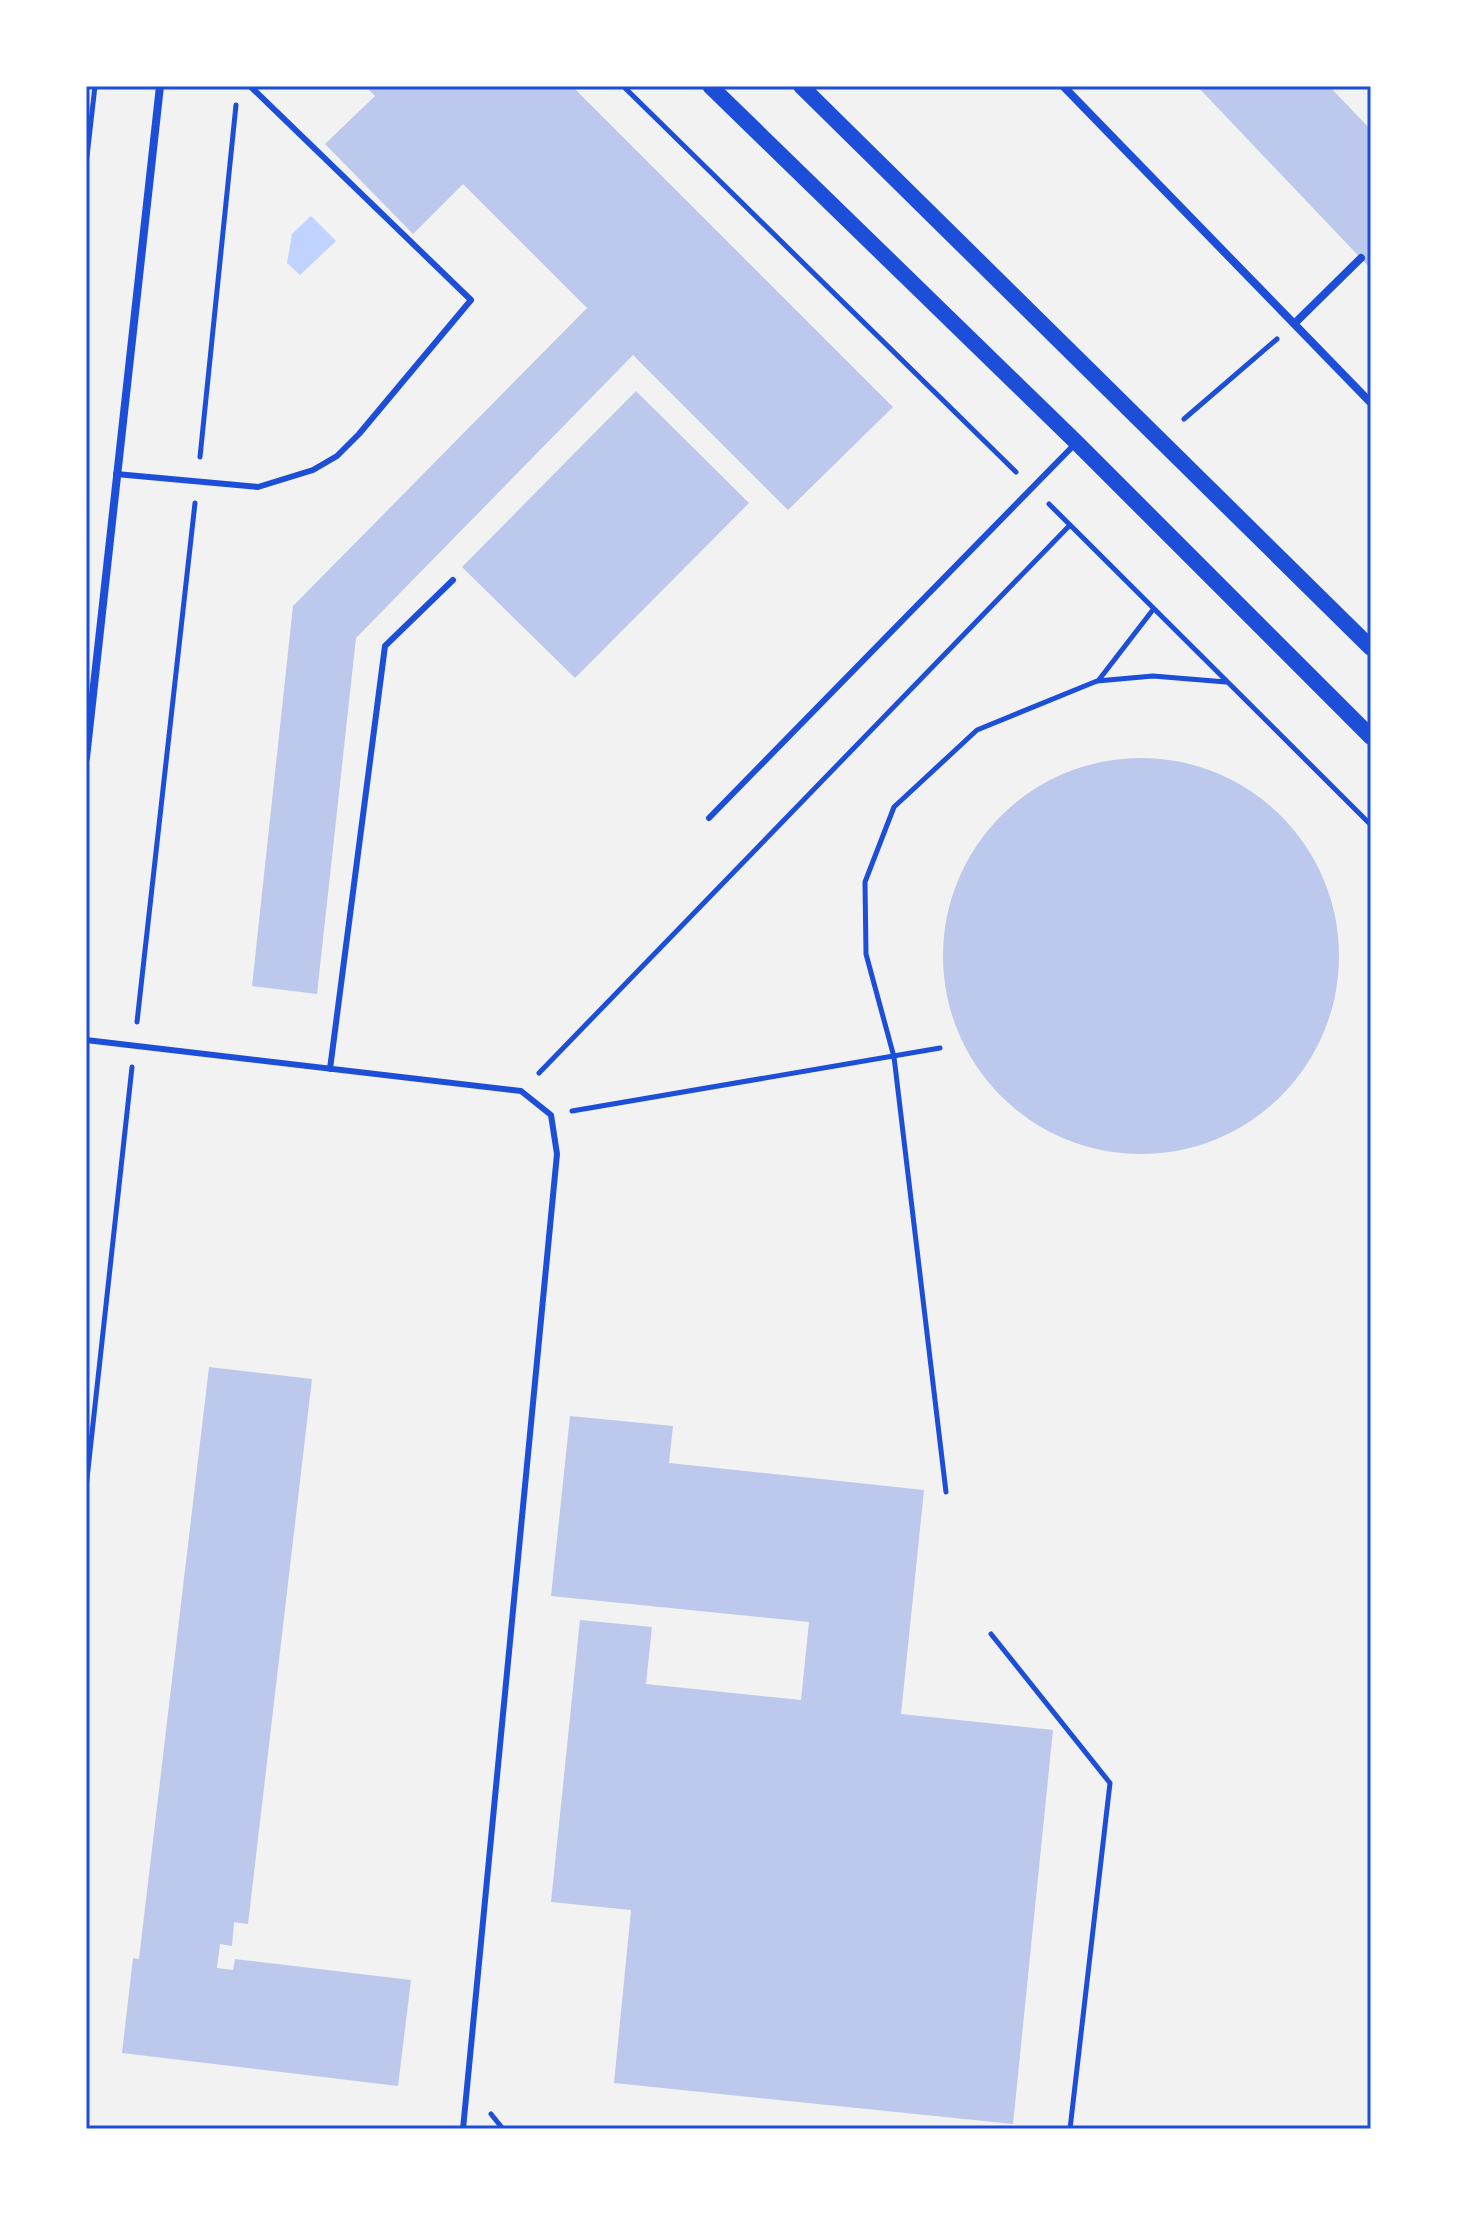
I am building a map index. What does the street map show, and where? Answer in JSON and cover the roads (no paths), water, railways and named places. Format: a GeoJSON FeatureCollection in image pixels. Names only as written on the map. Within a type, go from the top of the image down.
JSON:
{"type":"FeatureCollection","features":[{"type":"Feature","properties":{"kind":"main road"},"geometry":{"type":"LineString","coordinates":[[710,86],[1077,443],[1371,737]]}},
{"type":"Feature","properties":{"kind":"main road"},"geometry":{"type":"LineString","coordinates":[[801,86],[1371,648]]}},
{"type":"Feature","properties":{"kind":"street"},"geometry":{"type":"LineString","coordinates":[[86,758],[160,86]]}},
{"type":"Feature","properties":{"kind":"street"},"geometry":{"type":"LineString","coordinates":[[1063,86],[1371,403]]}},
{"type":"Feature","properties":{"kind":"street"},"geometry":{"type":"LineString","coordinates":[[1295,323],[1361,258]]}},
{"type":"Feature","properties":{"kind":"lane"},"geometry":{"type":"LineString","coordinates":[[116,474],[197,484],[258,487],[282,483],[337,456],[471,300],[250,86]]}},
{"type":"Feature","properties":{"kind":"lane"},"geometry":{"type":"LineString","coordinates":[[709,818],[1077,443]]}},
{"type":"Feature","properties":{"kind":"lane"},"geometry":{"type":"LineString","coordinates":[[330,1069],[385,646],[453,580]]}},
{"type":"Feature","properties":{"kind":"lane"},"geometry":{"type":"LineString","coordinates":[[86,1040],[521,1091],[551,1115],[557,1154],[463,2129]]}},
{"type":"Feature","properties":{"kind":"water"},"geometry":{"type":"Polygon","coordinates":[[[311,216],[336,241],[300,275],[287,263],[292,234],[311,216]]]}}]}
